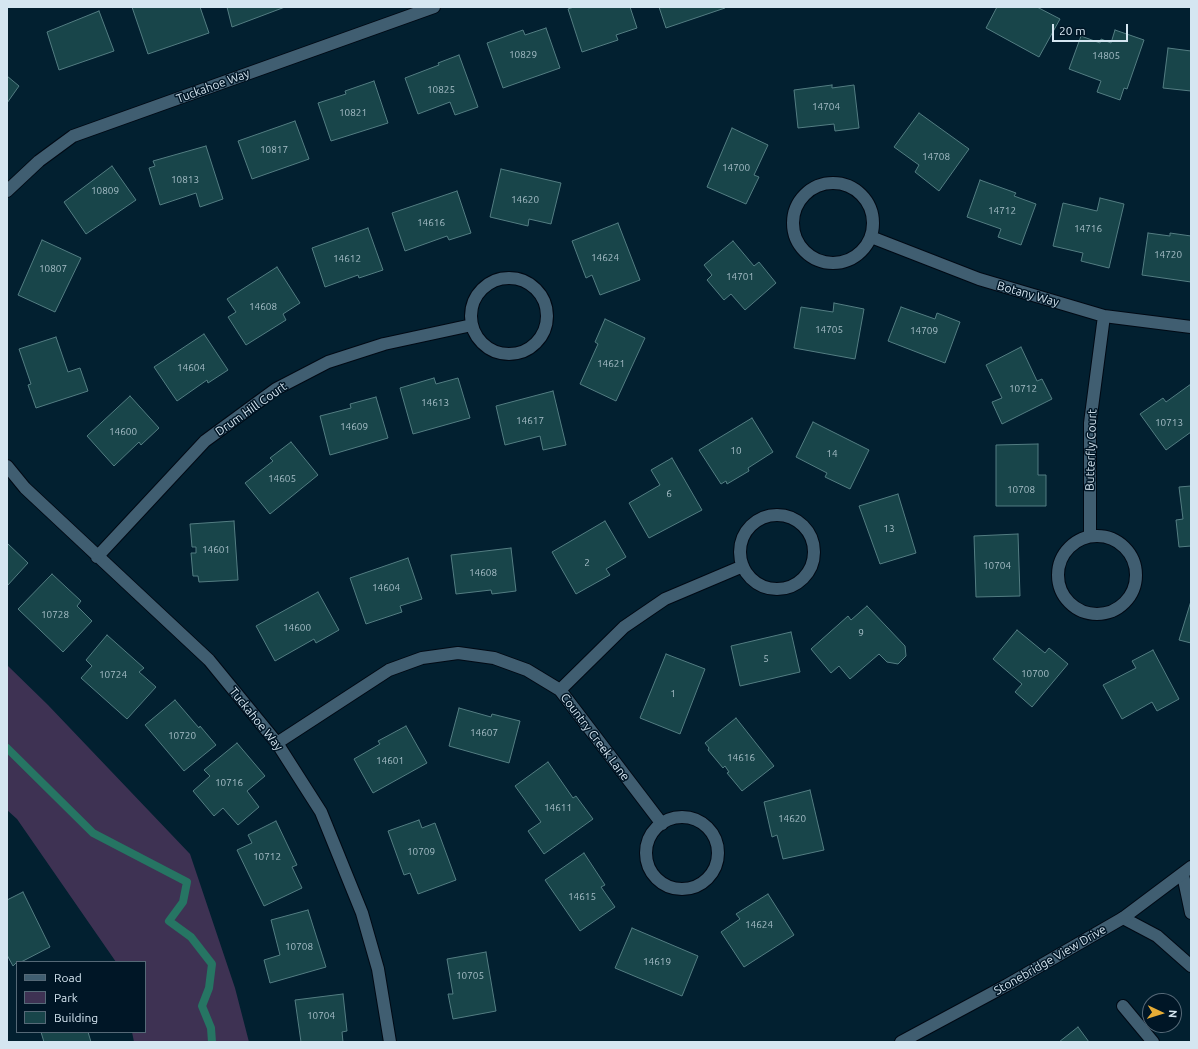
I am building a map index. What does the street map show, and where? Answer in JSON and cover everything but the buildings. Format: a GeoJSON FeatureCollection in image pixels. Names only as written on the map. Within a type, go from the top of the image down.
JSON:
{"type":"FeatureCollection","features":[{"type":"Feature","properties":{"kind":"street","name":"Tuckahoe Way"},"geometry":{"type":"LineString","coordinates":[[7,191],[39,161],[73,136],[434,7]]}},
{"type":"Feature","properties":{"kind":"street"},"geometry":{"type":"LineString","coordinates":[[830,183],[844,184],[855,190],[865,199],[871,210],[873,224],[871,236],[864,248],[854,257],[842,262],[829,264],[811,256],[805,253],[797,242],[793,229],[794,216],[798,203],[806,193],[818,186],[830,183]]}},
{"type":"Feature","properties":{"kind":"street","name":"Botany Way"},"geometry":{"type":"LineString","coordinates":[[871,236],[979,279],[1104,316],[1191,327]]}},
{"type":"Feature","properties":{"kind":"street"},"geometry":{"type":"LineString","coordinates":[[510,278],[522,280],[533,286],[541,295],[546,307],[547,321],[544,334],[536,344],[525,352],[513,355],[499,354],[487,349],[478,340],[472,325],[470,316],[472,304],[478,293],[487,284],[498,279],[510,278]]}},
{"type":"Feature","properties":{"kind":"street","name":"Butterfly Court"},"geometry":{"type":"LineString","coordinates":[[1090,536],[1090,423],[1104,316]]}},
{"type":"Feature","properties":{"kind":"street","name":"Drum Hill Court"},"geometry":{"type":"LineString","coordinates":[[97,557],[205,441],[276,389],[328,362],[384,344],[472,325]]}},
{"type":"Feature","properties":{"kind":"street","name":"Tuckahoe Way"},"geometry":{"type":"LineString","coordinates":[[7,466],[25,488],[97,557],[209,660],[277,743],[321,812],[362,913],[378,969],[390,1042]]}},
{"type":"Feature","properties":{"kind":"street"},"geometry":{"type":"LineString","coordinates":[[779,514],[791,517],[802,523],[810,533],[814,545],[814,557],[811,568],[803,578],[794,585],[782,588],[770,588],[759,584],[750,576],[743,566],[740,554],[742,542],[747,530],[756,521],[767,516],[779,514]]}},
{"type":"Feature","properties":{"kind":"street"},"geometry":{"type":"LineString","coordinates":[[1090,536],[1102,536],[1114,540],[1124,547],[1131,557],[1135,568],[1136,581],[1132,592],[1125,602],[1115,610],[1102,614],[1088,613],[1076,608],[1066,599],[1060,587],[1058,574],[1061,560],[1068,549],[1078,540],[1090,536]]}},
{"type":"Feature","properties":{"kind":"street"},"geometry":{"type":"LineString","coordinates":[[560,690],[624,627],[665,599],[743,566]]}},
{"type":"Feature","properties":{"kind":"street","name":"Country Creek Lane"},"geometry":{"type":"LineString","coordinates":[[277,743],[389,670],[422,658],[458,653],[494,658],[527,670],[560,690],[662,824]]}},
{"type":"Feature","properties":{"kind":"street"},"geometry":{"type":"LineString","coordinates":[[676,818],[688,818],[699,821],[709,828],[719,850],[713,873],[705,882],[694,888],[683,890],[671,888],[652,874],[646,851],[649,839],[655,829],[662,824],[676,818]]}},
{"type":"Feature","properties":{"kind":"street"},"geometry":{"type":"LineString","coordinates":[[1187,871],[1191,913]]}},
{"type":"Feature","properties":{"kind":"street","name":"Stonebridge View Drive"},"geometry":{"type":"LineString","coordinates":[[901,1042],[1007,985],[1123,918],[1187,871]]}},
{"type":"Feature","properties":{"kind":"street"},"geometry":{"type":"LineString","coordinates":[[1123,918],[1157,936],[1191,966]]}},
{"type":"Feature","properties":{"kind":"street"},"geometry":{"type":"LineString","coordinates":[[1123,1006],[1153,1042]]}},
{"type":"Feature","properties":{"kind":"green space"},"geometry":{"type":"Polygon","coordinates":[[[7,665],[48,705],[190,854],[235,988],[249,1042],[134,1042],[132,1033],[146,1033],[146,961],[115,961],[17,819],[7,810],[7,665]]]}},
{"type":"Feature","properties":{"kind":"waterway"},"geometry":{"type":"LineString","coordinates":[[7,748],[93,833],[187,882],[183,902],[169,921],[191,937],[212,964],[209,988],[202,1006],[211,1028],[212,1042]]}}]}
